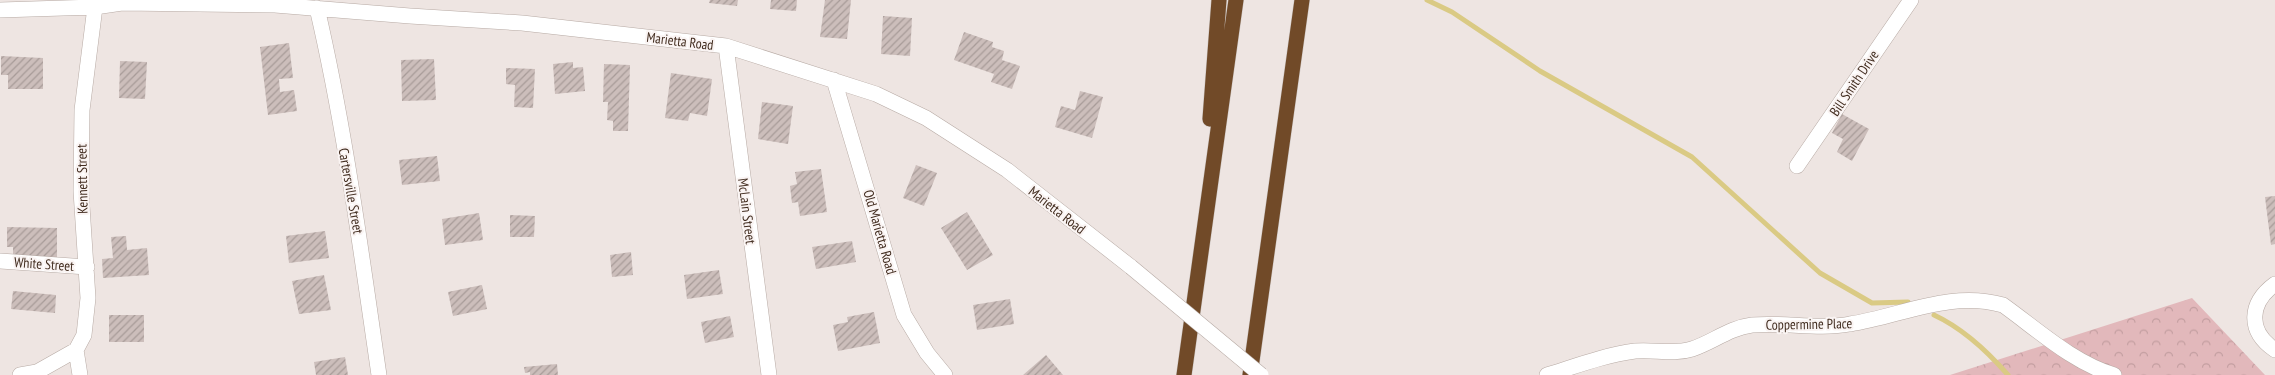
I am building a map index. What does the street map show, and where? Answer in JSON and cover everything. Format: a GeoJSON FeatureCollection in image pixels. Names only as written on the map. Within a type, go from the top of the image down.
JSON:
{"type":"FeatureCollection","features":[{"type":"Feature","properties":{"kind":"highway"},"geometry":{"type":"LineString","coordinates":[[1200,256],[1219,0]]}},
{"type":"Feature","properties":{"kind":"highway"},"geometry":{"type":"LineString","coordinates":[[1184,375],[1236,0]]}},
{"type":"Feature","properties":{"kind":"highway"},"geometry":{"type":"LineString","coordinates":[[1250,375],[1302,0]]}},
{"type":"Feature","properties":{"kind":"street","name":"Bill Smith Drive"},"geometry":{"type":"LineString","coordinates":[[1797,166],[1911,0]]}},
{"type":"Feature","properties":{"kind":"street","name":"Marietta Road"},"geometry":{"type":"LineString","coordinates":[[0,10],[95,7],[122,3],[221,1],[410,16],[522,22],[726,46],[876,94],[926,118],[957,136],[1007,170],[1131,267],[1261,375]]}},
{"type":"Feature","properties":{"kind":"street","name":"Kennett Street"},"geometry":{"type":"LineString","coordinates":[[76,350],[84,335],[88,298],[81,191],[82,110],[95,7]]}},
{"type":"Feature","properties":{"kind":"street","name":"Cartersville Street"},"geometry":{"type":"LineString","coordinates":[[317,8],[327,50],[379,375]]}},
{"type":"Feature","properties":{"kind":"street","name":"McLain Street"},"geometry":{"type":"LineString","coordinates":[[726,46],[769,375]]}},
{"type":"Feature","properties":{"kind":"street","name":"Old Marietta Road"},"geometry":{"type":"LineString","coordinates":[[834,80],[904,315],[927,353],[945,375]]}},
{"type":"Feature","properties":{"kind":"street","name":"White Street"},"geometry":{"type":"LineString","coordinates":[[0,262],[87,267]]}},
{"type":"Feature","properties":{"kind":"street"},"geometry":{"type":"LineString","coordinates":[[2275,284],[2265,291],[2257,303],[2254,318],[2257,332],[2266,344],[2275,350]]}},
{"type":"Feature","properties":{"kind":"street","name":"Coppermine Place"},"geometry":{"type":"LineString","coordinates":[[1547,375],[1606,356],[1638,351],[1675,352],[1692,348],[1719,335],[1751,325],[1848,325],[1895,315],[1930,303],[1964,300],[1989,301],[2003,305],[2074,357],[2094,369],[2114,375]]}},
{"type":"Feature","properties":{"kind":"street"},"geometry":{"type":"LineString","coordinates":[[20,375],[37,372],[76,350],[80,375]]}},
{"type":"Feature","properties":{"kind":"green space"},"geometry":{"type":"Polygon","coordinates":[[[2192,298],[2265,375],[1950,375],[2192,298]]]}},
{"type":"Feature","properties":{"kind":"building"},"geometry":{"type":"Polygon","coordinates":[[[710,0],[738,0],[737,6],[709,3],[710,0]]]}},
{"type":"Feature","properties":{"kind":"building"},"geometry":{"type":"Polygon","coordinates":[[[771,0],[797,0],[796,11],[770,9],[771,0]]]}},
{"type":"Feature","properties":{"kind":"building"},"geometry":{"type":"Polygon","coordinates":[[[825,0],[851,0],[847,39],[820,37],[825,0]]]}},
{"type":"Feature","properties":{"kind":"building"},"geometry":{"type":"Polygon","coordinates":[[[883,16],[912,18],[910,56],[881,54],[883,16]]]}},
{"type":"Feature","properties":{"kind":"building"},"geometry":{"type":"Polygon","coordinates":[[[964,32],[993,42],[992,47],[1004,51],[1002,60],[1020,66],[1012,89],[991,82],[994,74],[954,60],[964,32]]]}},
{"type":"Feature","properties":{"kind":"building"},"geometry":{"type":"Polygon","coordinates":[[[289,43],[293,78],[279,79],[280,92],[294,90],[297,111],[268,115],[260,47],[289,43]]]}},
{"type":"Feature","properties":{"kind":"building"},"geometry":{"type":"Polygon","coordinates":[[[1,56],[43,58],[43,89],[8,89],[8,75],[1,75],[1,56]]]}},
{"type":"Feature","properties":{"kind":"building"},"geometry":{"type":"Polygon","coordinates":[[[434,59],[436,100],[402,101],[401,60],[434,59]]]}},
{"type":"Feature","properties":{"kind":"building"},"geometry":{"type":"Polygon","coordinates":[[[120,61],[147,62],[145,99],[119,98],[120,61]]]}},
{"type":"Feature","properties":{"kind":"building"},"geometry":{"type":"Polygon","coordinates":[[[573,62],[573,68],[583,67],[585,91],[555,94],[553,64],[573,62]]]}},
{"type":"Feature","properties":{"kind":"building"},"geometry":{"type":"Polygon","coordinates":[[[604,64],[630,65],[628,131],[613,131],[613,121],[607,120],[608,102],[603,102],[604,64]]]}},
{"type":"Feature","properties":{"kind":"building"},"geometry":{"type":"Polygon","coordinates":[[[506,68],[535,69],[533,108],[514,107],[515,85],[506,84],[506,68]]]}},
{"type":"Feature","properties":{"kind":"building"},"geometry":{"type":"Polygon","coordinates":[[[671,73],[712,79],[707,116],[690,113],[688,121],[665,118],[671,73]]]}},
{"type":"Feature","properties":{"kind":"building"},"geometry":{"type":"Polygon","coordinates":[[[1080,91],[1103,97],[1092,138],[1055,127],[1061,106],[1075,110],[1080,91]]]}},
{"type":"Feature","properties":{"kind":"building"},"geometry":{"type":"Polygon","coordinates":[[[762,102],[793,106],[788,144],[758,139],[762,102]]]}},
{"type":"Feature","properties":{"kind":"building"},"geometry":{"type":"Polygon","coordinates":[[[1842,114],[1869,129],[1852,161],[1837,152],[1843,139],[1832,133],[1842,114]]]}},
{"type":"Feature","properties":{"kind":"building"},"geometry":{"type":"Polygon","coordinates":[[[437,156],[440,181],[402,185],[399,160],[437,156]]]}},
{"type":"Feature","properties":{"kind":"building"},"geometry":{"type":"Polygon","coordinates":[[[916,165],[937,173],[924,206],[903,198],[916,165]]]}},
{"type":"Feature","properties":{"kind":"building"},"geometry":{"type":"Polygon","coordinates":[[[821,169],[827,212],[800,216],[798,202],[792,203],[790,186],[797,184],[795,172],[821,169]]]}},
{"type":"Feature","properties":{"kind":"building"},"geometry":{"type":"Polygon","coordinates":[[[2275,196],[2275,244],[2271,245],[2265,197],[2275,196]]]}},
{"type":"Feature","properties":{"kind":"building"},"geometry":{"type":"Polygon","coordinates":[[[967,212],[993,255],[967,270],[941,228],[967,212]]]}},
{"type":"Feature","properties":{"kind":"building"},"geometry":{"type":"Polygon","coordinates":[[[479,213],[483,240],[445,245],[442,219],[479,213]]]}},
{"type":"Feature","properties":{"kind":"building"},"geometry":{"type":"Polygon","coordinates":[[[510,215],[535,216],[534,237],[510,237],[510,215]]]}},
{"type":"Feature","properties":{"kind":"building"},"geometry":{"type":"Polygon","coordinates":[[[7,227],[57,228],[57,259],[13,258],[13,247],[7,247],[7,227]]]}},
{"type":"Feature","properties":{"kind":"building"},"geometry":{"type":"Polygon","coordinates":[[[325,231],[329,258],[289,263],[286,236],[325,231]]]}},
{"type":"Feature","properties":{"kind":"building"},"geometry":{"type":"Polygon","coordinates":[[[126,236],[127,250],[147,248],[149,275],[103,278],[102,259],[113,258],[111,237],[126,236]]]}},
{"type":"Feature","properties":{"kind":"building"},"geometry":{"type":"Polygon","coordinates":[[[852,241],[856,262],[816,269],[812,247],[852,241]]]}},
{"type":"Feature","properties":{"kind":"building"},"geometry":{"type":"Polygon","coordinates":[[[631,252],[633,275],[612,277],[610,255],[631,252]]]}},
{"type":"Feature","properties":{"kind":"building"},"geometry":{"type":"Polygon","coordinates":[[[719,270],[723,294],[687,299],[684,275],[719,270]]]}},
{"type":"Feature","properties":{"kind":"building"},"geometry":{"type":"Polygon","coordinates":[[[324,275],[331,310],[299,314],[292,281],[324,275]]]}},
{"type":"Feature","properties":{"kind":"building"},"geometry":{"type":"Polygon","coordinates":[[[482,285],[487,309],[453,316],[448,292],[482,285]]]}},
{"type":"Feature","properties":{"kind":"building"},"geometry":{"type":"Polygon","coordinates":[[[13,291],[56,295],[55,313],[11,309],[13,291]]]}},
{"type":"Feature","properties":{"kind":"building"},"geometry":{"type":"Polygon","coordinates":[[[1010,299],[1014,324],[977,330],[973,305],[1010,299]]]}},
{"type":"Feature","properties":{"kind":"building"},"geometry":{"type":"Polygon","coordinates":[[[874,312],[880,343],[838,351],[833,325],[848,322],[847,317],[874,312]]]}},
{"type":"Feature","properties":{"kind":"building"},"geometry":{"type":"Polygon","coordinates":[[[109,315],[144,315],[144,342],[109,342],[109,315]]]}},
{"type":"Feature","properties":{"kind":"building"},"geometry":{"type":"Polygon","coordinates":[[[730,316],[734,337],[705,343],[701,322],[730,316]]]}},
{"type":"Feature","properties":{"kind":"building"},"geometry":{"type":"Polygon","coordinates":[[[1046,355],[1063,375],[1023,375],[1046,355]]]}},
{"type":"Feature","properties":{"kind":"building"},"geometry":{"type":"Polygon","coordinates":[[[345,357],[348,375],[316,375],[314,362],[345,357]]]}},
{"type":"Feature","properties":{"kind":"building"},"geometry":{"type":"Polygon","coordinates":[[[557,364],[558,375],[530,375],[530,372],[525,373],[524,367],[557,364]]]}},
{"type":"Feature","properties":{"kind":"waterway"},"geometry":{"type":"LineString","coordinates":[[1427,0],[1452,12],[1540,71],[1692,157],[1820,273],[1872,303],[1908,302]]}},
{"type":"Feature","properties":{"kind":"waterway"},"geometry":{"type":"LineString","coordinates":[[1934,315],[1974,341],[2008,375]]}}]}
